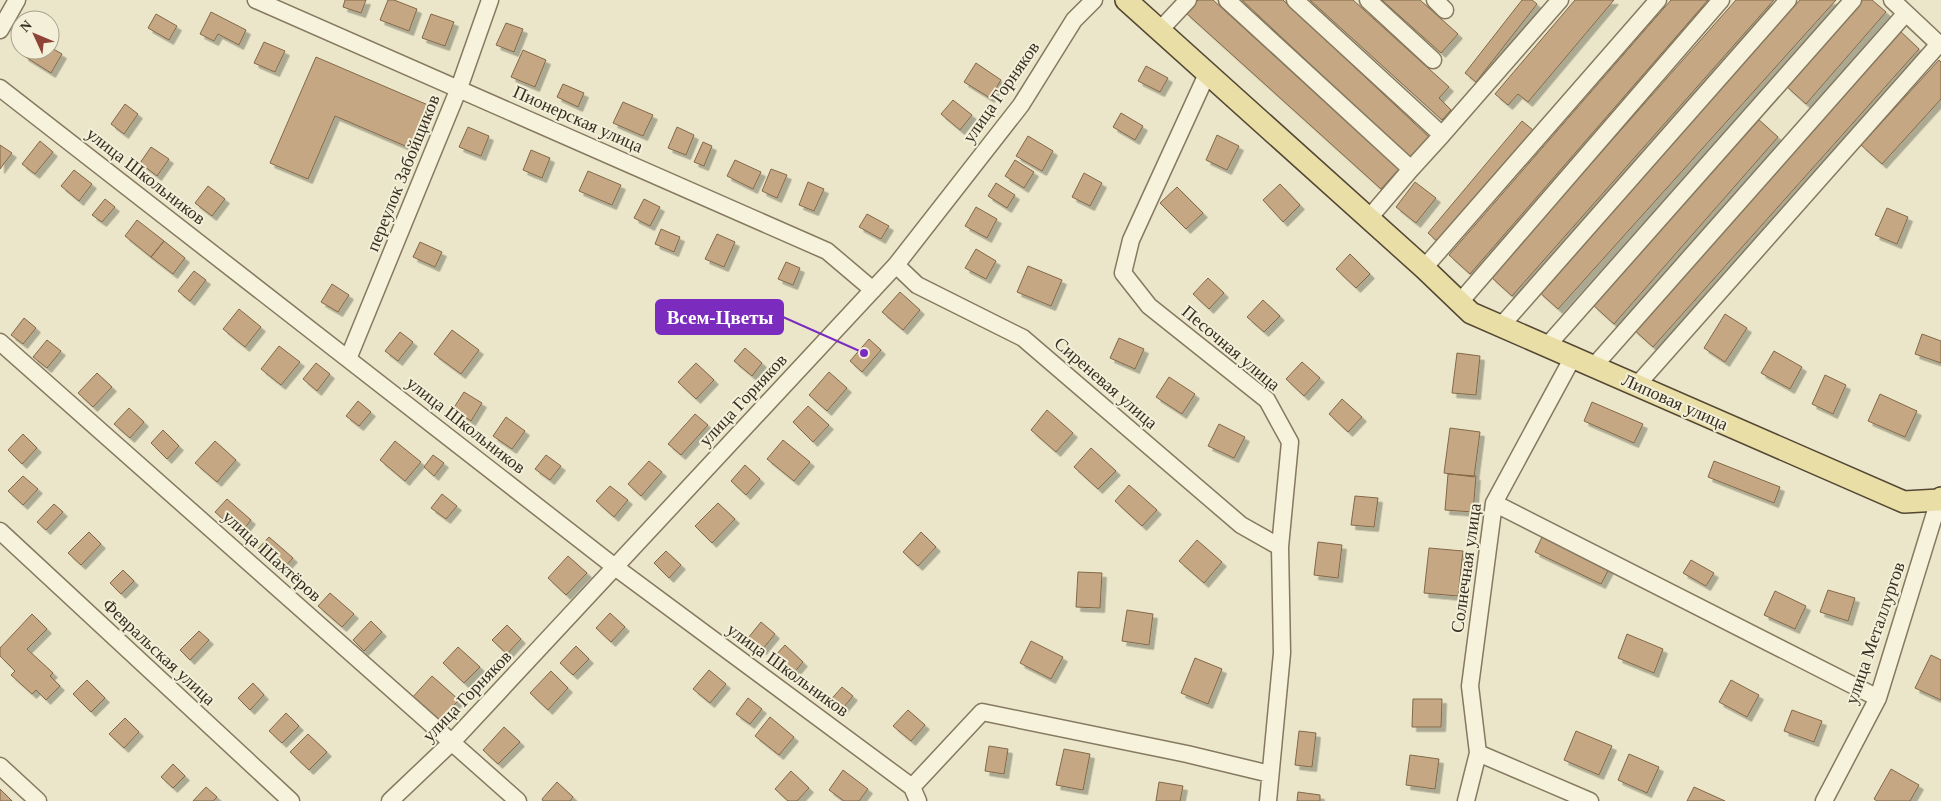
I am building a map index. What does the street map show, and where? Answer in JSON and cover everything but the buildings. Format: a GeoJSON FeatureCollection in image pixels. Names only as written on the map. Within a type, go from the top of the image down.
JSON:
{"type":"FeatureCollection","features":[{"type":"Feature","properties":{"kind":"main road","name":"Липовая улица"},"geometry":{"type":"LineString","coordinates":[[1126,0],[1369,218],[1471,313],[1904,502],[1940,499]]}},
{"type":"Feature","properties":{"kind":"street"},"geometry":{"type":"LineString","coordinates":[[0,30],[17,0]]}},
{"type":"Feature","properties":{"kind":"street","name":"Пионерская улица"},"geometry":{"type":"LineString","coordinates":[[256,0],[827,251],[873,290]]}},
{"type":"Feature","properties":{"kind":"street","name":"переулок Забойщиков"},"geometry":{"type":"LineString","coordinates":[[348,359],[459,88],[490,0]]}},
{"type":"Feature","properties":{"kind":"street","name":"улица Горняков"},"geometry":{"type":"LineString","coordinates":[[390,801],[452,742],[896,265],[1021,105],[1074,20],[1094,0]]}},
{"type":"Feature","properties":{"kind":"street"},"geometry":{"type":"LineString","coordinates":[[1159,30],[1188,0]]}},
{"type":"Feature","properties":{"kind":"street"},"geometry":{"type":"LineString","coordinates":[[1227,0],[1411,169]]}},
{"type":"Feature","properties":{"kind":"street"},"geometry":{"type":"LineString","coordinates":[[1295,0],[1442,135]]}},
{"type":"Feature","properties":{"kind":"street"},"geometry":{"type":"LineString","coordinates":[[1368,0],[1433,60]]}},
{"type":"Feature","properties":{"kind":"street"},"geometry":{"type":"LineString","coordinates":[[1369,218],[1560,0]]}},
{"type":"Feature","properties":{"kind":"street"},"geometry":{"type":"LineString","coordinates":[[1424,268],[1658,0]]}},
{"type":"Feature","properties":{"kind":"street"},"geometry":{"type":"LineString","coordinates":[[1460,302],[1721,0]]}},
{"type":"Feature","properties":{"kind":"street"},"geometry":{"type":"LineString","coordinates":[[1501,326],[1788,0]]}},
{"type":"Feature","properties":{"kind":"street"},"geometry":{"type":"LineString","coordinates":[[1547,346],[1853,0]]}},
{"type":"Feature","properties":{"kind":"street"},"geometry":{"type":"LineString","coordinates":[[1637,385],[1940,45],[1892,0]]}},
{"type":"Feature","properties":{"kind":"street"},"geometry":{"type":"LineString","coordinates":[[1594,366],[1906,13]]}},
{"type":"Feature","properties":{"kind":"street","name":"Песочная улица"},"geometry":{"type":"LineString","coordinates":[[1207,74],[1131,240],[1123,273],[1149,306],[1266,400],[1290,442],[1280,547],[1282,653],[1268,801]]}},
{"type":"Feature","properties":{"kind":"street","name":"улица Школьников"},"geometry":{"type":"LineString","coordinates":[[0,88],[615,567],[915,794]]}},
{"type":"Feature","properties":{"kind":"street","name":"Сиреневая улица"},"geometry":{"type":"LineString","coordinates":[[896,265],[916,285],[1023,338],[1241,525],[1280,547]]}},
{"type":"Feature","properties":{"kind":"street","name":"улица Шахтёров"},"geometry":{"type":"LineString","coordinates":[[0,342],[518,801]]}},
{"type":"Feature","properties":{"kind":"street","name":"Солнечная улица"},"geometry":{"type":"LineString","coordinates":[[1466,801],[1478,753],[1470,686],[1494,503],[1573,357]]}},
{"type":"Feature","properties":{"kind":"street","name":"улица Металлургов"},"geometry":{"type":"LineString","coordinates":[[1824,801],[1878,698],[1940,499]]}},
{"type":"Feature","properties":{"kind":"street"},"geometry":{"type":"LineString","coordinates":[[1494,503],[1878,698]]}},
{"type":"Feature","properties":{"kind":"street","name":"Февральская улица"},"geometry":{"type":"LineString","coordinates":[[0,531],[291,801]]}},
{"type":"Feature","properties":{"kind":"street"},"geometry":{"type":"LineString","coordinates":[[915,794],[982,712],[1177,752],[1270,774]]}},
{"type":"Feature","properties":{"kind":"street"},"geometry":{"type":"LineString","coordinates":[[1478,753],[1590,801]]}},
{"type":"Feature","properties":{"kind":"street"},"geometry":{"type":"LineString","coordinates":[[0,766],[38,801]]}},
{"type":"Feature","properties":{"kind":"place","name":"Всем-Цветы"},"geometry":{"type":"Point","coordinates":[864,353]}}]}
